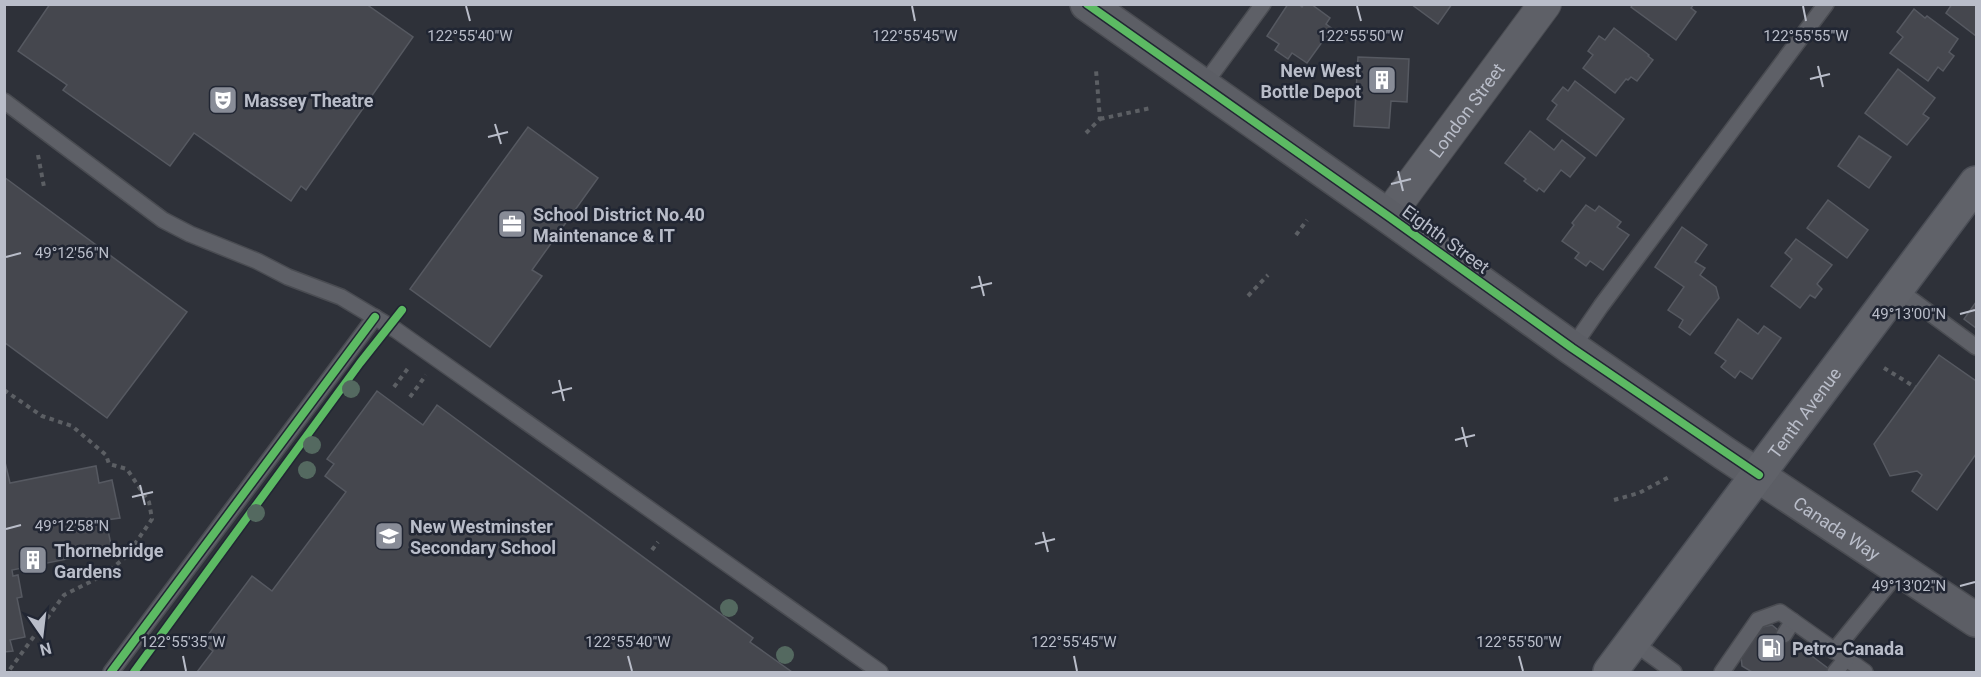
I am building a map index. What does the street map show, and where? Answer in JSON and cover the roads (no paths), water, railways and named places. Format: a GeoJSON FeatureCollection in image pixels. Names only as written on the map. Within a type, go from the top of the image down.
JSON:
{"type":"FeatureCollection","features":[{"type":"Feature","properties":{"kind":"main road","name":"Tenth Avenue"},"geometry":{"type":"LineString","coordinates":[[1610,672],[1977,183]]}},
{"type":"Feature","properties":{"kind":"street","name":"Eighth Street"},"geometry":{"type":"LineString","coordinates":[[1087,4],[1572,348],[1759,475]]}},
{"type":"Feature","properties":{"kind":"street","name":"London Street"},"geometry":{"type":"LineString","coordinates":[[1388,216],[1545,4]]}},
{"type":"Feature","properties":{"kind":"street","name":"Canada Way"},"geometry":{"type":"LineString","coordinates":[[1759,475],[1977,620]]}},
{"type":"Feature","properties":{"kind":"lane"},"geometry":{"type":"LineString","coordinates":[[1203,86],[1263,4]]}},
{"type":"Feature","properties":{"kind":"lane"},"geometry":{"type":"LineString","coordinates":[[1572,348],[1826,4]]}},
{"type":"Feature","properties":{"kind":"lane"},"geometry":{"type":"LineString","coordinates":[[4,100],[163,220],[288,277],[341,297],[396,330],[880,672]]}},
{"type":"Feature","properties":{"kind":"lane"},"geometry":{"type":"LineString","coordinates":[[1897,289],[1977,347]]}},
{"type":"Feature","properties":{"kind":"lane"},"geometry":{"type":"LineString","coordinates":[[111,672],[375,317]]}},
{"type":"Feature","properties":{"kind":"lane"},"geometry":{"type":"LineString","coordinates":[[1835,672],[1840,655],[1900,570]]}},
{"type":"Feature","properties":{"kind":"lane"},"geometry":{"type":"LineString","coordinates":[[1722,672],[1758,620],[1780,612],[1865,672]]}},
{"type":"Feature","properties":{"kind":"lane"},"geometry":{"type":"LineString","coordinates":[[1784,635],[1793,621]]}},
{"type":"Feature","properties":{"kind":"lane"},"geometry":{"type":"LineString","coordinates":[[1633,642],[1674,672]]}},
{"type":"Feature","properties":{"kind":"place","name":"New West Bottle Depot"},"geometry":{"type":"Point","coordinates":[1382,80]}},
{"type":"Feature","properties":{"kind":"place","name":"Massey Theatre"},"geometry":{"type":"Point","coordinates":[223,100]}},
{"type":"Feature","properties":{"kind":"place","name":"School District No.40 Maintenance & IT"},"geometry":{"type":"Point","coordinates":[512,224]}},
{"type":"Feature","properties":{"kind":"place","name":"New Westminster Secondary School"},"geometry":{"type":"Point","coordinates":[389,536]}},
{"type":"Feature","properties":{"kind":"place","name":"Thornebridge Gardens"},"geometry":{"type":"Point","coordinates":[33,560]}},
{"type":"Feature","properties":{"kind":"place","name":"Petro-Canada"},"geometry":{"type":"Point","coordinates":[1771,648]}}]}
